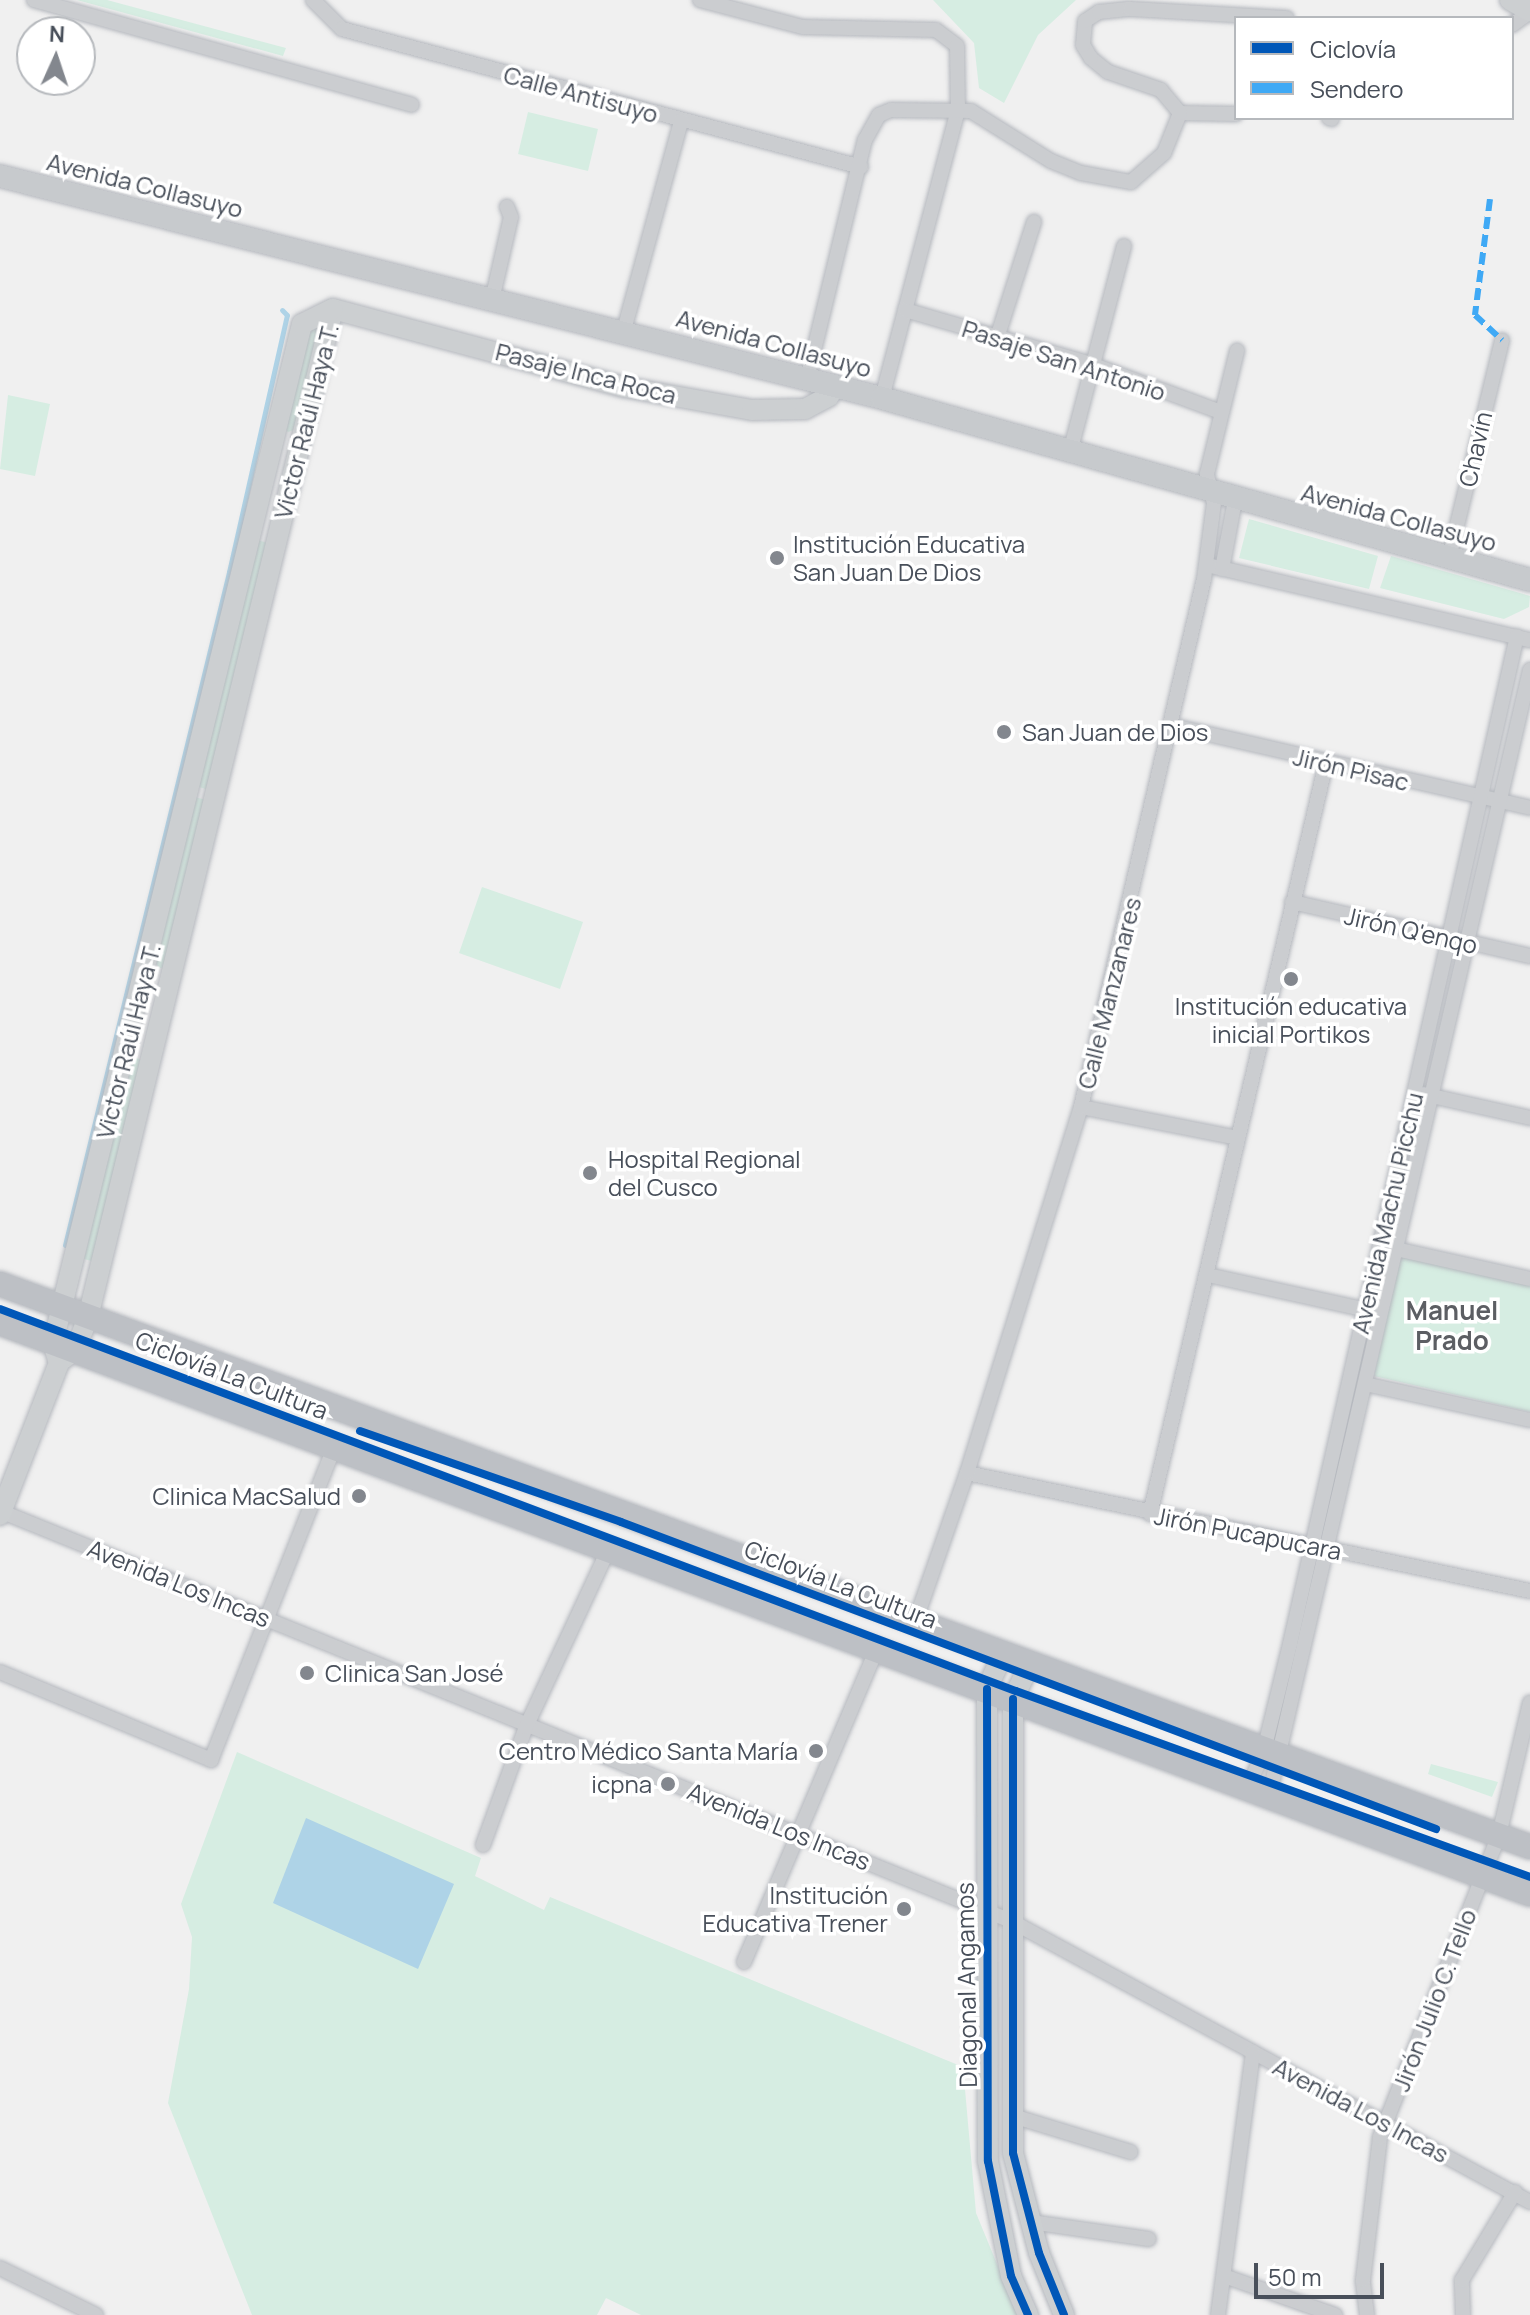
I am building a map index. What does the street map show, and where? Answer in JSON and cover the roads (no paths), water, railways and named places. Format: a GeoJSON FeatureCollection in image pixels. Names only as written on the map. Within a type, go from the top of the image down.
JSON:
{"type":"FeatureCollection","features":[{"type":"Feature","properties":{"kind":"highway"},"geometry":{"type":"LineString","coordinates":[[0,1284],[1530,1847]]}},
{"type":"Feature","properties":{"kind":"highway"},"geometry":{"type":"LineString","coordinates":[[0,1323],[62,1352],[610,1546],[1530,1894]]}},
{"type":"Feature","properties":{"kind":"main road","name":"Avenida Collasuyo"},"geometry":{"type":"LineString","coordinates":[[0,176],[492,300],[624,330],[882,398],[1212,494],[1530,580]]}},
{"type":"Feature","properties":{"kind":"street"},"geometry":{"type":"LineString","coordinates":[[34,0],[412,105]]}},
{"type":"Feature","properties":{"kind":"street","name":"Calle Antisuyo"},"geometry":{"type":"LineString","coordinates":[[313,0],[342,29],[861,167]]}},
{"type":"Feature","properties":{"kind":"street"},"geometry":{"type":"LineString","coordinates":[[700,0],[803,27],[920,27],[950,36],[960,62],[958,110],[882,398]]}},
{"type":"Feature","properties":{"kind":"street"},"geometry":{"type":"LineString","coordinates":[[1510,0],[1530,12]]}},
{"type":"Feature","properties":{"kind":"street"},"geometry":{"type":"LineString","coordinates":[[1234,114],[1180,113],[1161,90],[1108,72],[1091,58],[1083,45],[1085,21],[1099,12],[1176,6],[1253,7],[1281,16]]}},
{"type":"Feature","properties":{"kind":"street"},"geometry":{"type":"LineString","coordinates":[[807,379],[861,167],[865,140],[879,115],[891,110],[958,110],[979,114],[1026,149],[1071,169],[1131,182],[1144,176],[1164,153],[1180,113]]}},
{"type":"Feature","properties":{"kind":"street"},"geometry":{"type":"LineString","coordinates":[[624,330],[681,121]]}},
{"type":"Feature","properties":{"kind":"street"},"geometry":{"type":"LineString","coordinates":[[492,300],[511,217],[507,207]]}},
{"type":"Feature","properties":{"kind":"street"},"geometry":{"type":"LineString","coordinates":[[997,338],[1034,222]]}},
{"type":"Feature","properties":{"kind":"street"},"geometry":{"type":"LineString","coordinates":[[1070,452],[1124,246]]}},
{"type":"Feature","properties":{"kind":"street","name":"Pasaje Inca Roca"},"geometry":{"type":"LineString","coordinates":[[333,309],[624,387],[752,410],[805,409],[829,396],[834,386]]}},
{"type":"Feature","properties":{"kind":"street","name":"Victor Raúl Haya T."},"geometry":{"type":"LineString","coordinates":[[62,1352],[63,1307],[302,324],[333,309]]}},
{"type":"Feature","properties":{"kind":"street","name":"Victor Raúl Haya T."},"geometry":{"type":"LineString","coordinates":[[62,1352],[88,1317],[333,309]]}},
{"type":"Feature","properties":{"kind":"street","name":"Pasaje San Antonio"},"geometry":{"type":"LineString","coordinates":[[905,310],[1091,364],[1221,412]]}},
{"type":"Feature","properties":{"kind":"street","name":"Chavín"},"geometry":{"type":"LineString","coordinates":[[1449,558],[1502,340]]}},
{"type":"Feature","properties":{"kind":"street","name":"Calle Manzanares"},"geometry":{"type":"LineString","coordinates":[[915,1622],[967,1473],[1081,1107],[1173,726],[1207,565],[1212,494],[1207,474],[1237,351]]}},
{"type":"Feature","properties":{"kind":"street"},"geometry":{"type":"LineString","coordinates":[[275,435],[300,442]]}},
{"type":"Feature","properties":{"kind":"street"},"geometry":{"type":"LineString","coordinates":[[1222,569],[1235,500]]}},
{"type":"Feature","properties":{"kind":"street"},"geometry":{"type":"LineString","coordinates":[[1207,565],[1524,638]]}},
{"type":"Feature","properties":{"kind":"street","name":"Avenida Machu Picchu"},"geometry":{"type":"LineString","coordinates":[[1259,1792],[1273,1753],[1310,1544],[1450,939],[1479,797],[1524,638]]}},
{"type":"Feature","properties":{"kind":"street","name":"Avenida Machu Picchu"},"geometry":{"type":"LineString","coordinates":[[1259,1792],[1273,1753],[1327,1547],[1530,670]]}},
{"type":"Feature","properties":{"kind":"street","name":"Jirón Pisac"},"geometry":{"type":"LineString","coordinates":[[1173,726],[1530,808]]}},
{"type":"Feature","properties":{"kind":"street"},"geometry":{"type":"LineString","coordinates":[[1150,1514],[1326,763]]}},
{"type":"Feature","properties":{"kind":"street","name":"Jirón Q'enqo"},"geometry":{"type":"LineString","coordinates":[[1292,902],[1530,956]]}},
{"type":"Feature","properties":{"kind":"street"},"geometry":{"type":"LineString","coordinates":[[1415,1092],[1530,1118]]}},
{"type":"Feature","properties":{"kind":"street"},"geometry":{"type":"LineString","coordinates":[[1081,1107],[1238,1138]]}},
{"type":"Feature","properties":{"kind":"street"},"geometry":{"type":"LineString","coordinates":[[1396,1249],[1530,1279]]}},
{"type":"Feature","properties":{"kind":"street"},"geometry":{"type":"LineString","coordinates":[[1208,1275],[1382,1314]]}},
{"type":"Feature","properties":{"kind":"street"},"geometry":{"type":"LineString","coordinates":[[0,1512],[62,1352]]}},
{"type":"Feature","properties":{"kind":"street"},"geometry":{"type":"LineString","coordinates":[[1365,1384],[1530,1420]]}},
{"type":"Feature","properties":{"kind":"street"},"geometry":{"type":"LineString","coordinates":[[0,1672],[211,1760],[334,1448]]}},
{"type":"Feature","properties":{"kind":"street","name":"Jirón Pucapucara"},"geometry":{"type":"LineString","coordinates":[[967,1473],[1150,1514],[1327,1547],[1530,1591]]}},
{"type":"Feature","properties":{"kind":"street","name":"Avenida Los Incas"},"geometry":{"type":"LineString","coordinates":[[0,1512],[526,1727],[800,1831],[1011,1921],[1524,2196]]}},
{"type":"Feature","properties":{"kind":"street"},"geometry":{"type":"LineString","coordinates":[[483,1845],[526,1727],[610,1546]]}},
{"type":"Feature","properties":{"kind":"street"},"geometry":{"type":"LineString","coordinates":[[744,1962],[877,1648]]}},
{"type":"Feature","properties":{"kind":"street","name":"Diagonal Angamos"},"geometry":{"type":"LineString","coordinates":[[1003,1654],[987,1689],[984,1910],[988,2161],[1011,2276],[1028,2315]]}},
{"type":"Feature","properties":{"kind":"street","name":"Diagonal Angamos"},"geometry":{"type":"LineString","coordinates":[[1030,1664],[1013,1699],[1013,2153],[1031,2222],[1064,2315]]}},
{"type":"Feature","properties":{"kind":"street","name":"Jirón Julio C. Tello"},"geometry":{"type":"LineString","coordinates":[[1367,2315],[1363,2280],[1386,2123],[1499,1835],[1530,1703]]}},
{"type":"Feature","properties":{"kind":"street"},"geometry":{"type":"LineString","coordinates":[[1218,2315],[1253,2052]]}},
{"type":"Feature","properties":{"kind":"street"},"geometry":{"type":"LineString","coordinates":[[1013,2116],[1131,2152]]}},
{"type":"Feature","properties":{"kind":"street"},"geometry":{"type":"LineString","coordinates":[[1463,2315],[1462,2280],[1524,2196]]}},
{"type":"Feature","properties":{"kind":"street"},"geometry":{"type":"LineString","coordinates":[[1031,2222],[1149,2239]]}},
{"type":"Feature","properties":{"kind":"street"},"geometry":{"type":"LineString","coordinates":[[0,2268],[96,2315]]}},
{"type":"Feature","properties":{"kind":"street"},"geometry":{"type":"LineString","coordinates":[[1224,2276],[1335,2315]]}},
{"type":"Feature","properties":{"kind":"water"},"geometry":{"type":"Polygon","coordinates":[[[306,1818],[454,1884],[418,1969],[273,1903],[306,1818]]]}},
{"type":"Feature","properties":{"kind":"waterway"},"geometry":{"type":"LineString","coordinates":[[65,1245],[229,572],[287,315],[282,310]]}},
{"type":"Feature","properties":{"kind":"place","name":"Institución Educativa San Juan De Dios"},"geometry":{"type":"Point","coordinates":[777,558]}},
{"type":"Feature","properties":{"kind":"place","name":"San Juan de Dios"},"geometry":{"type":"Point","coordinates":[1004,732]}},
{"type":"Feature","properties":{"kind":"place","name":"Institución educativa inicial Portikos"},"geometry":{"type":"Point","coordinates":[1291,979]}},
{"type":"Feature","properties":{"kind":"place","name":"Hospital Regional del Cusco"},"geometry":{"type":"Point","coordinates":[590,1173]}},
{"type":"Feature","properties":{"kind":"place","name":"Clinica MacSalud"},"geometry":{"type":"Point","coordinates":[359,1496]}},
{"type":"Feature","properties":{"kind":"place","name":"Clinica San José"},"geometry":{"type":"Point","coordinates":[307,1673]}},
{"type":"Feature","properties":{"kind":"place","name":"Centro Médico Santa María"},"geometry":{"type":"Point","coordinates":[816,1751]}},
{"type":"Feature","properties":{"kind":"place","name":"icpna"},"geometry":{"type":"Point","coordinates":[668,1784]}},
{"type":"Feature","properties":{"kind":"place","name":"Institución Educativa Trener"},"geometry":{"type":"Point","coordinates":[904,1909]}},
{"type":"Feature","properties":{"kind":"district","name":"Manuel Prado"},"geometry":{"type":"Point","coordinates":[1452,1326]}}]}
